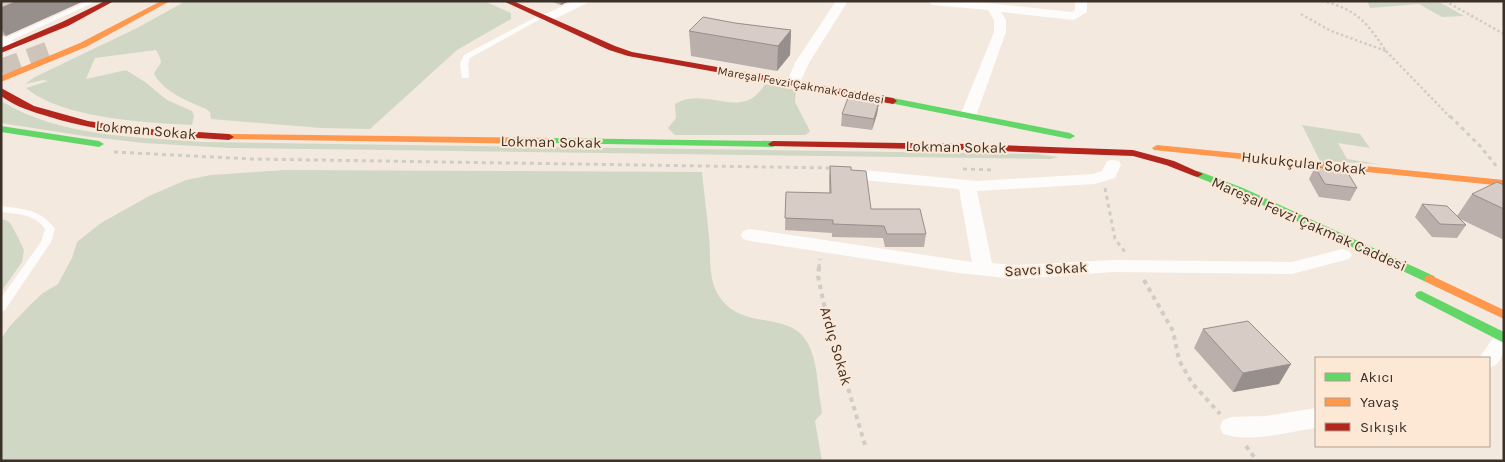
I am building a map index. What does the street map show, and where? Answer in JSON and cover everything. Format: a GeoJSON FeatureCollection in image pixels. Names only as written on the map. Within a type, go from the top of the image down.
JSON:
{"type":"FeatureCollection","features":[{"type":"Feature","properties":{"kind":"main road"},"geometry":{"type":"LineString","coordinates":[[6,49],[111,1]]}},
{"type":"Feature","properties":{"kind":"main road"},"geometry":{"type":"LineString","coordinates":[[32,46],[125,1]]}},
{"type":"Feature","properties":{"kind":"main road"},"geometry":{"type":"LineString","coordinates":[[1,79],[51,55],[147,1]]}},
{"type":"Feature","properties":{"kind":"main road"},"geometry":{"type":"LineString","coordinates":[[6,49],[51,55],[104,34],[167,1]]}},
{"type":"Feature","properties":{"kind":"main road","name":"Mareşal Fevzi Çakmak Caddesi"},"geometry":{"type":"LineString","coordinates":[[507,1],[596,41],[631,54],[794,82],[1078,137]]}},
{"type":"Feature","properties":{"kind":"main road","name":"Lokman Sokak"},"geometry":{"type":"LineString","coordinates":[[1,92],[10,99],[44,114],[87,124],[146,132],[233,137],[1107,158]]}},
{"type":"Feature","properties":{"kind":"main road","name":"Lokman Sokak"},"geometry":{"type":"LineString","coordinates":[[1,130],[107,148]]}},
{"type":"Feature","properties":{"kind":"main road","name":"Mareşal Fevzi Çakmak Caddesi"},"geometry":{"type":"LineString","coordinates":[[1107,158],[1133,153],[1158,159],[1239,190],[1379,254],[1504,315]]}},
{"type":"Feature","properties":{"kind":"main road","name":"Hukukçular Sokak"},"geometry":{"type":"LineString","coordinates":[[1107,158],[1504,183]]}},
{"type":"Feature","properties":{"kind":"main road","name":"Mareşal Fevzi Çakmak Caddesi"},"geometry":{"type":"LineString","coordinates":[[1411,290],[1504,339]]}},
{"type":"Feature","properties":{"kind":"street"},"geometry":{"type":"LineString","coordinates":[[545,17],[585,1]]}},
{"type":"Feature","properties":{"kind":"street"},"geometry":{"type":"LineString","coordinates":[[794,82],[807,56],[842,1]]}},
{"type":"Feature","properties":{"kind":"street"},"geometry":{"type":"LineString","coordinates":[[933,1],[1074,16],[1081,12],[1081,1]]}},
{"type":"Feature","properties":{"kind":"street"},"geometry":{"type":"LineString","coordinates":[[968,116],[1000,32],[1000,20],[992,7]]}},
{"type":"Feature","properties":{"kind":"street","name":"Lokman Sokak"},"geometry":{"type":"LineString","coordinates":[[863,175],[967,185],[1015,184],[1107,158]]}},
{"type":"Feature","properties":{"kind":"street"},"geometry":{"type":"LineString","coordinates":[[967,185],[983,270]]}},
{"type":"Feature","properties":{"kind":"street","name":"Savcı Sokak"},"geometry":{"type":"LineString","coordinates":[[750,235],[983,270],[1038,271],[1134,265],[1292,268],[1339,254]]}},
{"type":"Feature","properties":{"kind":"street"},"geometry":{"type":"LineString","coordinates":[[1490,359],[1504,339]]}},
{"type":"Feature","properties":{"kind":"street"},"geometry":{"type":"LineString","coordinates":[[1232,427],[1265,426],[1315,418]]}},
{"type":"Feature","properties":{"kind":"lane"},"geometry":{"type":"LineString","coordinates":[[6,49],[94,1]]}},
{"type":"Feature","properties":{"kind":"lane"},"geometry":{"type":"LineString","coordinates":[[465,76],[464,64],[467,57],[545,17]]}},
{"type":"Feature","properties":{"kind":"lane"},"geometry":{"type":"LineString","coordinates":[[1,209],[40,217],[46,220],[50,229],[46,242],[1,307]]}},
{"type":"Feature","properties":{"kind":"path"},"geometry":{"type":"LineString","coordinates":[[1445,1],[1504,34]]}},
{"type":"Feature","properties":{"kind":"path"},"geometry":{"type":"LineString","coordinates":[[1322,2],[1345,7],[1360,15],[1386,51],[1409,73],[1425,93],[1474,138],[1498,170]]}},
{"type":"Feature","properties":{"kind":"path"},"geometry":{"type":"LineString","coordinates":[[1301,14],[1314,23],[1344,38],[1386,51]]}},
{"type":"Feature","properties":{"kind":"path"},"geometry":{"type":"LineString","coordinates":[[107,148],[252,159],[838,168]]}},
{"type":"Feature","properties":{"kind":"path"},"geometry":{"type":"LineString","coordinates":[[1107,158],[1115,239],[1153,294],[1172,331],[1179,360],[1192,383],[1232,427],[1257,461]]}},
{"type":"Feature","properties":{"kind":"path"},"geometry":{"type":"LineString","coordinates":[[956,169],[995,170]]}},
{"type":"Feature","properties":{"kind":"path","name":"Ardıç Sokak"},"geometry":{"type":"LineString","coordinates":[[822,246],[818,276],[826,314],[865,445]]}},
{"type":"Feature","properties":{"kind":"green space"},"geometry":{"type":"Polygon","coordinates":[[[186,1],[484,1],[511,13],[511,19],[457,50],[370,129],[321,128],[211,119],[210,112],[206,109],[177,96],[159,81],[154,74],[161,63],[156,50],[95,58],[86,79],[126,70],[145,82],[167,100],[192,111],[194,116],[192,125],[152,123],[82,112],[41,98],[26,88],[48,81],[43,80],[25,84],[35,77],[137,28],[186,1]]]}},
{"type":"Feature","properties":{"kind":"green space"},"geometry":{"type":"Polygon","coordinates":[[[1367,1],[1438,1],[1464,16],[1442,17],[1419,4],[1370,8],[1367,1]]]}},
{"type":"Feature","properties":{"kind":"green space"},"geometry":{"type":"Polygon","coordinates":[[[765,84],[796,90],[795,102],[810,131],[806,135],[675,135],[668,128],[676,118],[675,104],[687,99],[699,98],[723,102],[746,101],[756,95],[765,84]]]}},
{"type":"Feature","properties":{"kind":"green space"},"geometry":{"type":"Polygon","coordinates":[[[1,101],[24,113],[48,122],[73,128],[125,136],[203,142],[1036,154],[1059,157],[1050,159],[230,148],[143,143],[1,123],[1,101]]]}},
{"type":"Feature","properties":{"kind":"green space"},"geometry":{"type":"Polygon","coordinates":[[[1302,125],[1360,134],[1370,148],[1338,143],[1347,159],[1378,164],[1320,161],[1302,125]]]}},
{"type":"Feature","properties":{"kind":"green space"},"geometry":{"type":"Polygon","coordinates":[[[285,170],[702,172],[711,272],[717,293],[727,305],[738,313],[788,326],[799,332],[811,349],[822,413],[815,421],[822,461],[1,461],[1,339],[10,326],[31,304],[43,293],[58,284],[72,258],[77,242],[101,223],[149,196],[186,180],[211,175],[285,170]]]}},
{"type":"Feature","properties":{"kind":"green space"},"geometry":{"type":"Polygon","coordinates":[[[1,219],[10,223],[24,250],[22,262],[1,292],[1,219]]]}},
{"type":"Feature","properties":{"kind":"building"},"geometry":{"type":"Polygon","coordinates":[[[1,1],[17,1],[1,8],[1,1]]]}},
{"type":"Feature","properties":{"kind":"building"},"geometry":{"type":"Polygon","coordinates":[[[703,17],[791,30],[778,46],[689,31],[703,17]]]}},
{"type":"Feature","properties":{"kind":"building"},"geometry":{"type":"Polygon","coordinates":[[[848,98],[879,102],[874,119],[842,114],[848,98]]]}},
{"type":"Feature","properties":{"kind":"building"},"geometry":{"type":"Polygon","coordinates":[[[830,166],[851,167],[851,170],[866,171],[871,209],[920,209],[926,234],[887,234],[884,226],[833,224],[833,220],[785,218],[786,192],[831,193],[830,166]]]}},
{"type":"Feature","properties":{"kind":"building"},"geometry":{"type":"Polygon","coordinates":[[[1315,167],[1346,170],[1357,188],[1325,184],[1315,167]]]}},
{"type":"Feature","properties":{"kind":"building"},"geometry":{"type":"Polygon","coordinates":[[[1497,182],[1504,185],[1504,209],[1472,194],[1497,182]]]}},
{"type":"Feature","properties":{"kind":"building"},"geometry":{"type":"Polygon","coordinates":[[[1422,204],[1447,206],[1466,225],[1440,224],[1422,204]]]}},
{"type":"Feature","properties":{"kind":"building"},"geometry":{"type":"Polygon","coordinates":[[[1248,321],[1291,364],[1243,373],[1203,329],[1248,321]]]}},
{"type":"Feature","properties":{"kind":"tunnel"},"geometry":{"type":"LineString","coordinates":[[1,69],[52,50]]}},
{"type":"Feature","properties":{"kind":"traffic: fast"},"geometry":{"type":"LineString","coordinates":[[893,101],[1070,136]]}},
{"type":"Feature","properties":{"kind":"traffic: fast"},"geometry":{"type":"LineString","coordinates":[[1,129],[99,144]]}},
{"type":"Feature","properties":{"kind":"traffic: fast"},"geometry":{"type":"LineString","coordinates":[[550,141],[773,144]]}},
{"type":"Feature","properties":{"kind":"traffic: fast"},"geometry":{"type":"LineString","coordinates":[[1198,174],[1239,190],[1430,279]]}},
{"type":"Feature","properties":{"kind":"traffic: fast"},"geometry":{"type":"LineString","coordinates":[[1421,295],[1504,338]]}},
{"type":"Feature","properties":{"kind":"traffic: slow"},"geometry":{"type":"LineString","coordinates":[[1,79],[83,45],[167,1]]}},
{"type":"Feature","properties":{"kind":"traffic: slow"},"geometry":{"type":"LineString","coordinates":[[229,137],[550,141]]}},
{"type":"Feature","properties":{"kind":"traffic: slow"},"geometry":{"type":"LineString","coordinates":[[1157,148],[1504,183]]}},
{"type":"Feature","properties":{"kind":"traffic: slow"},"geometry":{"type":"LineString","coordinates":[[1430,279],[1504,315]]}},
{"type":"Feature","properties":{"kind":"traffic: jam"},"geometry":{"type":"LineString","coordinates":[[1,51],[65,24],[111,1]]}},
{"type":"Feature","properties":{"kind":"traffic: jam"},"geometry":{"type":"LineString","coordinates":[[506,1],[612,48],[631,54],[893,101]]}},
{"type":"Feature","properties":{"kind":"traffic: jam"},"geometry":{"type":"LineString","coordinates":[[1,91],[15,101],[31,108],[88,124],[134,131],[229,137]]}},
{"type":"Feature","properties":{"kind":"traffic: jam"},"geometry":{"type":"LineString","coordinates":[[773,144],[969,147],[1133,153],[1170,163],[1198,174]]}}]}
